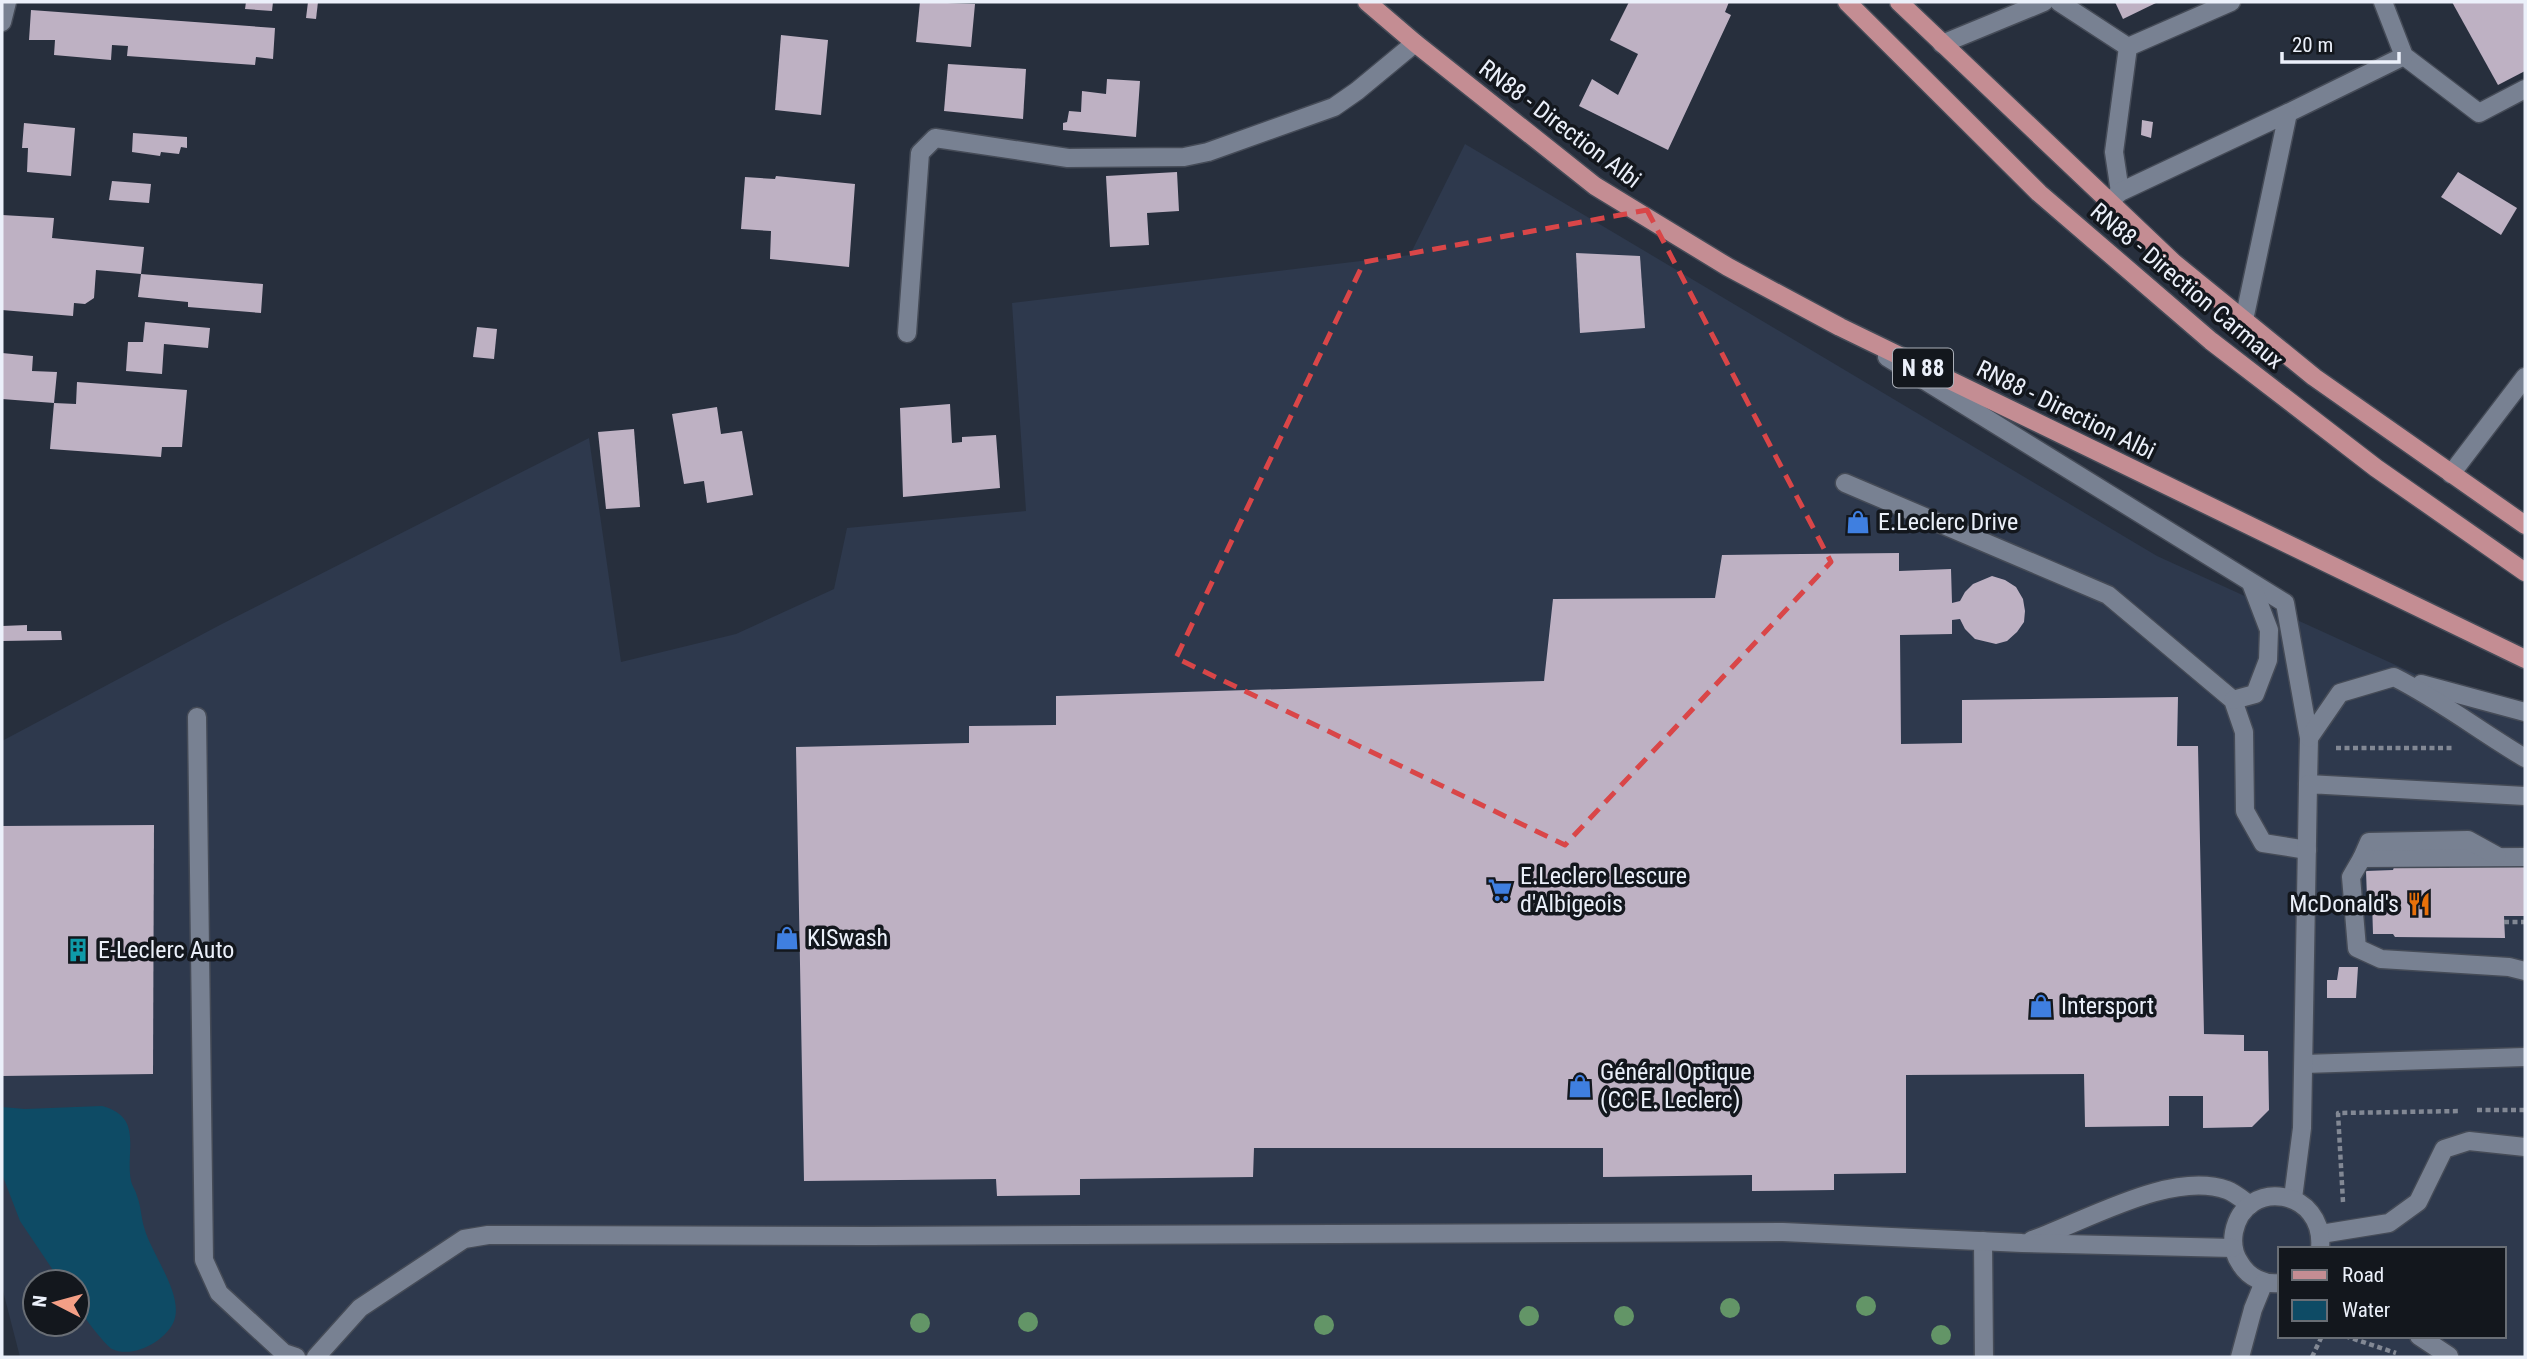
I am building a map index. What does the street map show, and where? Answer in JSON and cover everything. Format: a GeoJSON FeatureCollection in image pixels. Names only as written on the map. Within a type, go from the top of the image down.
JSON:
{"type":"FeatureCollection","features":[{"type":"Feature","properties":{"kind":"main road","name":"RN88 - Direction Albi"},"geometry":{"type":"LineString","coordinates":[[1367,2],[1595,187],[1728,267],[1840,327],[2525,659]]}},
{"type":"Feature","properties":{"kind":"main road","name":"RN88 - Direction Carmaux"},"geometry":{"type":"LineString","coordinates":[[1847,2],[2039,193],[2211,341],[2376,468],[2525,572]]}},
{"type":"Feature","properties":{"kind":"main road"},"geometry":{"type":"LineString","coordinates":[[1899,2],[1942,44],[2114,197],[2174,263],[2314,377],[2525,525]]}},
{"type":"Feature","properties":{"kind":"street"},"geometry":{"type":"LineString","coordinates":[[2,22],[7,2]]}},
{"type":"Feature","properties":{"kind":"street"},"geometry":{"type":"LineString","coordinates":[[1942,44],[2043,2]]}},
{"type":"Feature","properties":{"kind":"street"},"geometry":{"type":"LineString","coordinates":[[2059,2],[2128,47]]}},
{"type":"Feature","properties":{"kind":"street"},"geometry":{"type":"LineString","coordinates":[[2128,47],[2231,2]]}},
{"type":"Feature","properties":{"kind":"street"},"geometry":{"type":"LineString","coordinates":[[2383,2],[2404,56],[2479,113],[2525,89]]}},
{"type":"Feature","properties":{"kind":"street"},"geometry":{"type":"LineString","coordinates":[[907,333],[920,153],[936,138],[1068,158],[1184,157],[1208,152],[1334,107],[1415,43]]}},
{"type":"Feature","properties":{"kind":"street"},"geometry":{"type":"LineString","coordinates":[[2128,47],[2113,152],[2114,197],[2404,56]]}},
{"type":"Feature","properties":{"kind":"street"},"geometry":{"type":"LineString","coordinates":[[2244,320],[2288,113]]}},
{"type":"Feature","properties":{"kind":"street"},"geometry":{"type":"LineString","coordinates":[[1840,327],[2285,603],[2309,743],[2302,1128],[2293,1198]]}},
{"type":"Feature","properties":{"kind":"street"},"geometry":{"type":"LineString","coordinates":[[2451,474],[2525,377]]}},
{"type":"Feature","properties":{"kind":"street"},"geometry":{"type":"LineString","coordinates":[[1844,482],[2108,595],[2233,700],[2244,732],[2245,811],[2263,843],[2307,850]]}},
{"type":"Feature","properties":{"kind":"street"},"geometry":{"type":"LineString","coordinates":[[2233,700],[2255,694],[2268,660],[2269,630],[2251,583]]}},
{"type":"Feature","properties":{"kind":"street"},"geometry":{"type":"LineString","coordinates":[[2309,743],[2340,693],[2394,677],[2525,712]]}},
{"type":"Feature","properties":{"kind":"street"},"geometry":{"type":"LineString","coordinates":[[2394,677],[2426,693],[2482,733],[2525,758]]}},
{"type":"Feature","properties":{"kind":"street"},"geometry":{"type":"LineString","coordinates":[[197,717],[204,1261],[219,1293],[284,1353],[296,1357]]}},
{"type":"Feature","properties":{"kind":"street"},"geometry":{"type":"LineString","coordinates":[[2308,784],[2525,796]]}},
{"type":"Feature","properties":{"kind":"street"},"geometry":{"type":"LineString","coordinates":[[2525,857],[2362,858],[2351,877],[2357,948],[2381,959],[2509,967],[2525,971]]}},
{"type":"Feature","properties":{"kind":"street"},"geometry":{"type":"LineString","coordinates":[[2304,1064],[2525,1057]]}},
{"type":"Feature","properties":{"kind":"street"},"geometry":{"type":"LineString","coordinates":[[2244,1355],[2272,1283],[2244,1269],[2233,1248],[2236,1224],[2249,1205],[2271,1196],[2293,1198],[2312,1212],[2318,1223],[2321,1242],[2344,1231],[2389,1223],[2418,1202],[2444,1149],[2469,1141],[2525,1147]]}},
{"type":"Feature","properties":{"kind":"street"},"geometry":{"type":"LineString","coordinates":[[2022,1243],[2174,1186],[2201,1184],[2229,1190],[2249,1205]]}},
{"type":"Feature","properties":{"kind":"street"},"geometry":{"type":"LineString","coordinates":[[316,1357],[360,1308],[464,1239],[488,1235],[1783,1232],[2022,1243],[2233,1248]]}},
{"type":"Feature","properties":{"kind":"street"},"geometry":{"type":"LineString","coordinates":[[1983,1241],[1984,1357]]}},
{"type":"Feature","properties":{"kind":"street"},"geometry":{"type":"LineString","coordinates":[[2422,1338],[2449,1356]]}},
{"type":"Feature","properties":{"kind":"path"},"geometry":{"type":"LineString","coordinates":[[2309,743],[2466,748],[2482,733]]}},
{"type":"Feature","properties":{"kind":"path"},"geometry":{"type":"LineString","coordinates":[[2504,922],[2525,922]]}},
{"type":"Feature","properties":{"kind":"path"},"geometry":{"type":"LineString","coordinates":[[2344,1231],[2338,1113],[2525,1110]]}},
{"type":"Feature","properties":{"kind":"path"},"geometry":{"type":"LineString","coordinates":[[2312,1357],[2321,1338]]}},
{"type":"Feature","properties":{"kind":"path"},"geometry":{"type":"LineString","coordinates":[[2351,1338],[2390,1350],[2402,1357]]}},
{"type":"Feature","properties":{"kind":"highlighted area"},"geometry":{"type":"Polygon","coordinates":[[[1647,210],[1831,562],[1565,845],[1176,658],[1364,262],[1647,210]]]}},
{"type":"Feature","properties":{"kind":"shaded area"},"geometry":{"type":"Polygon","coordinates":[[[1465,144],[2157,556],[2525,724],[2525,1357],[20,1357],[2,1287],[2,741],[218,626],[589,438],[621,662],[736,634],[834,589],[847,528],[1026,511],[1012,303],[1410,255],[1465,144]]]}},
{"type":"Feature","properties":{"kind":"water"},"geometry":{"type":"Polygon","coordinates":[[[102,1106],[115,1111],[128,1126],[131,1181],[148,1238],[171,1287],[176,1310],[170,1328],[148,1346],[129,1352],[112,1349],[91,1325],[91,1268],[52,1268],[20,1221],[2,1174],[2,1107],[25,1109],[102,1106]]]}},
{"type":"Feature","properties":{"kind":"building"},"geometry":{"type":"Polygon","coordinates":[[[246,2],[273,2],[272,11],[245,9],[246,2]]]}},
{"type":"Feature","properties":{"kind":"building"},"geometry":{"type":"Polygon","coordinates":[[[308,2],[318,2],[316,19],[306,18],[308,2]]]}},
{"type":"Feature","properties":{"kind":"building"},"geometry":{"type":"Polygon","coordinates":[[[920,2],[975,4],[971,47],[916,42],[920,2]]]}},
{"type":"Feature","properties":{"kind":"building"},"geometry":{"type":"Polygon","coordinates":[[[1629,2],[1729,2],[1725,12],[1731,15],[1668,150],[1579,106],[1592,79],[1618,95],[1638,54],[1610,40],[1629,2]]]}},
{"type":"Feature","properties":{"kind":"building"},"geometry":{"type":"Polygon","coordinates":[[[2115,2],[2158,2],[2123,19],[2115,2]]]}},
{"type":"Feature","properties":{"kind":"building"},"geometry":{"type":"Polygon","coordinates":[[[2452,2],[2525,2],[2525,71],[2498,85],[2452,2]]]}},
{"type":"Feature","properties":{"kind":"building"},"geometry":{"type":"Polygon","coordinates":[[[31,10],[275,28],[273,59],[256,57],[255,65],[127,56],[128,46],[112,45],[111,60],[54,55],[55,40],[29,40],[31,10]]]}},
{"type":"Feature","properties":{"kind":"building"},"geometry":{"type":"Polygon","coordinates":[[[781,35],[828,40],[821,115],[775,110],[781,35]]]}},
{"type":"Feature","properties":{"kind":"building"},"geometry":{"type":"Polygon","coordinates":[[[948,64],[1026,69],[1023,119],[944,111],[948,64]]]}},
{"type":"Feature","properties":{"kind":"building"},"geometry":{"type":"Polygon","coordinates":[[[1107,79],[1140,81],[1136,137],[1063,130],[1063,123],[1067,122],[1069,111],[1081,112],[1082,91],[1106,94],[1107,79]]]}},
{"type":"Feature","properties":{"kind":"building"},"geometry":{"type":"Polygon","coordinates":[[[2142,120],[2153,122],[2151,138],[2141,135],[2142,120]]]}},
{"type":"Feature","properties":{"kind":"building"},"geometry":{"type":"Polygon","coordinates":[[[24,123],[75,128],[71,176],[27,172],[28,148],[22,148],[24,123]]]}},
{"type":"Feature","properties":{"kind":"building"},"geometry":{"type":"Polygon","coordinates":[[[133,133],[187,137],[187,148],[181,147],[179,154],[161,152],[160,156],[132,152],[133,133]]]}},
{"type":"Feature","properties":{"kind":"building"},"geometry":{"type":"Polygon","coordinates":[[[1177,172],[1179,211],[1147,213],[1149,245],[1110,247],[1106,176],[1177,172]]]}},
{"type":"Feature","properties":{"kind":"building"},"geometry":{"type":"Polygon","coordinates":[[[2458,172],[2517,208],[2501,235],[2441,197],[2458,172]]]}},
{"type":"Feature","properties":{"kind":"building"},"geometry":{"type":"Polygon","coordinates":[[[776,176],[855,184],[849,267],[770,259],[771,231],[741,229],[745,177],[775,179],[776,176]]]}},
{"type":"Feature","properties":{"kind":"building"},"geometry":{"type":"Polygon","coordinates":[[[112,181],[151,184],[149,203],[109,200],[112,181]]]}},
{"type":"Feature","properties":{"kind":"building"},"geometry":{"type":"Polygon","coordinates":[[[2,215],[54,218],[52,238],[144,247],[141,274],[96,270],[94,298],[85,304],[74,303],[73,316],[2,310],[2,215]]]}},
{"type":"Feature","properties":{"kind":"building"},"geometry":{"type":"Polygon","coordinates":[[[1576,253],[1640,256],[1645,328],[1580,333],[1576,253]]]}},
{"type":"Feature","properties":{"kind":"building"},"geometry":{"type":"Polygon","coordinates":[[[141,274],[263,284],[261,313],[188,307],[188,302],[138,297],[141,274]]]}},
{"type":"Feature","properties":{"kind":"building"},"geometry":{"type":"Polygon","coordinates":[[[145,322],[210,328],[208,348],[164,344],[162,374],[126,371],[128,342],[143,342],[145,322]]]}},
{"type":"Feature","properties":{"kind":"building"},"geometry":{"type":"Polygon","coordinates":[[[477,327],[497,329],[494,359],[473,357],[477,327]]]}},
{"type":"Feature","properties":{"kind":"building"},"geometry":{"type":"Polygon","coordinates":[[[2,353],[33,356],[32,371],[57,372],[54,403],[2,399],[2,353]]]}},
{"type":"Feature","properties":{"kind":"building"},"geometry":{"type":"Polygon","coordinates":[[[77,382],[187,390],[182,447],[162,447],[161,457],[50,449],[54,403],[76,404],[77,382]]]}},
{"type":"Feature","properties":{"kind":"building"},"geometry":{"type":"Polygon","coordinates":[[[950,404],[952,443],[962,442],[962,437],[996,435],[1000,488],[903,497],[900,408],[950,404]]]}},
{"type":"Feature","properties":{"kind":"building"},"geometry":{"type":"Polygon","coordinates":[[[717,407],[721,434],[742,431],[753,495],[707,503],[704,481],[684,484],[672,414],[717,407]]]}},
{"type":"Feature","properties":{"kind":"building"},"geometry":{"type":"Polygon","coordinates":[[[634,429],[640,507],[606,509],[598,432],[634,429]]]}},
{"type":"Feature","properties":{"kind":"building","name":"E.Leclerc Lescure d'Albigeois"},"geometry":{"type":"Polygon","coordinates":[[[1899,553],[1899,571],[1951,569],[1952,603],[1960,601],[1973,584],[1992,576],[2016,587],[2023,599],[2025,611],[2024,622],[2017,632],[2007,641],[1996,644],[1975,639],[1960,619],[1952,620],[1952,634],[1900,635],[1901,744],[1962,743],[1962,700],[2178,697],[2177,746],[2198,746],[2204,1034],[2244,1035],[2244,1051],[2268,1051],[2269,1110],[2252,1127],[2203,1128],[2203,1096],[2169,1096],[2169,1126],[2085,1127],[2084,1074],[1906,1075],[1906,1173],[1834,1174],[1834,1190],[1752,1191],[1752,1175],[1603,1177],[1603,1148],[1254,1148],[1253,1177],[1080,1179],[1080,1195],[997,1196],[996,1179],[804,1181],[796,747],[969,743],[969,726],[1056,725],[1056,696],[1544,681],[1553,599],[1715,598],[1722,555],[1899,553]]]}},
{"type":"Feature","properties":{"kind":"building"},"geometry":{"type":"Polygon","coordinates":[[[27,625],[27,631],[61,631],[62,640],[2,641],[2,626],[27,625]]]}},
{"type":"Feature","properties":{"kind":"building","name":"E-Leclerc Auto"},"geometry":{"type":"Polygon","coordinates":[[[154,825],[153,1074],[2,1076],[2,826],[154,825]]]}},
{"type":"Feature","properties":{"kind":"building"},"geometry":{"type":"Polygon","coordinates":[[[2394,867],[2525,867],[2525,916],[2504,916],[2505,938],[2395,937],[2393,934],[2373,934],[2372,901],[2367,898],[2366,871],[2393,870],[2394,867]]]}},
{"type":"Feature","properties":{"kind":"building"},"geometry":{"type":"Polygon","coordinates":[[[2339,967],[2358,967],[2356,998],[2327,998],[2327,980],[2337,980],[2339,967]]]}},
{"type":"Feature","properties":{"kind":"place","name":"E.Leclerc Drive"},"geometry":{"type":"Point","coordinates":[1858,522]}},
{"type":"Feature","properties":{"kind":"place","name":"E.Leclerc Lescure d'Albigeois"},"geometry":{"type":"Point","coordinates":[1500,890]}},
{"type":"Feature","properties":{"kind":"place","name":"McDonald's"},"geometry":{"type":"Point","coordinates":[2419,904]}},
{"type":"Feature","properties":{"kind":"place","name":"KISwash"},"geometry":{"type":"Point","coordinates":[787,938]}},
{"type":"Feature","properties":{"kind":"place","name":"E-Leclerc Auto"},"geometry":{"type":"Point","coordinates":[78,950]}},
{"type":"Feature","properties":{"kind":"place","name":"Intersport"},"geometry":{"type":"Point","coordinates":[2041,1006]}},
{"type":"Feature","properties":{"kind":"place","name":"Général Optique (CC E. Leclerc)"},"geometry":{"type":"Point","coordinates":[1580,1086]}}]}
